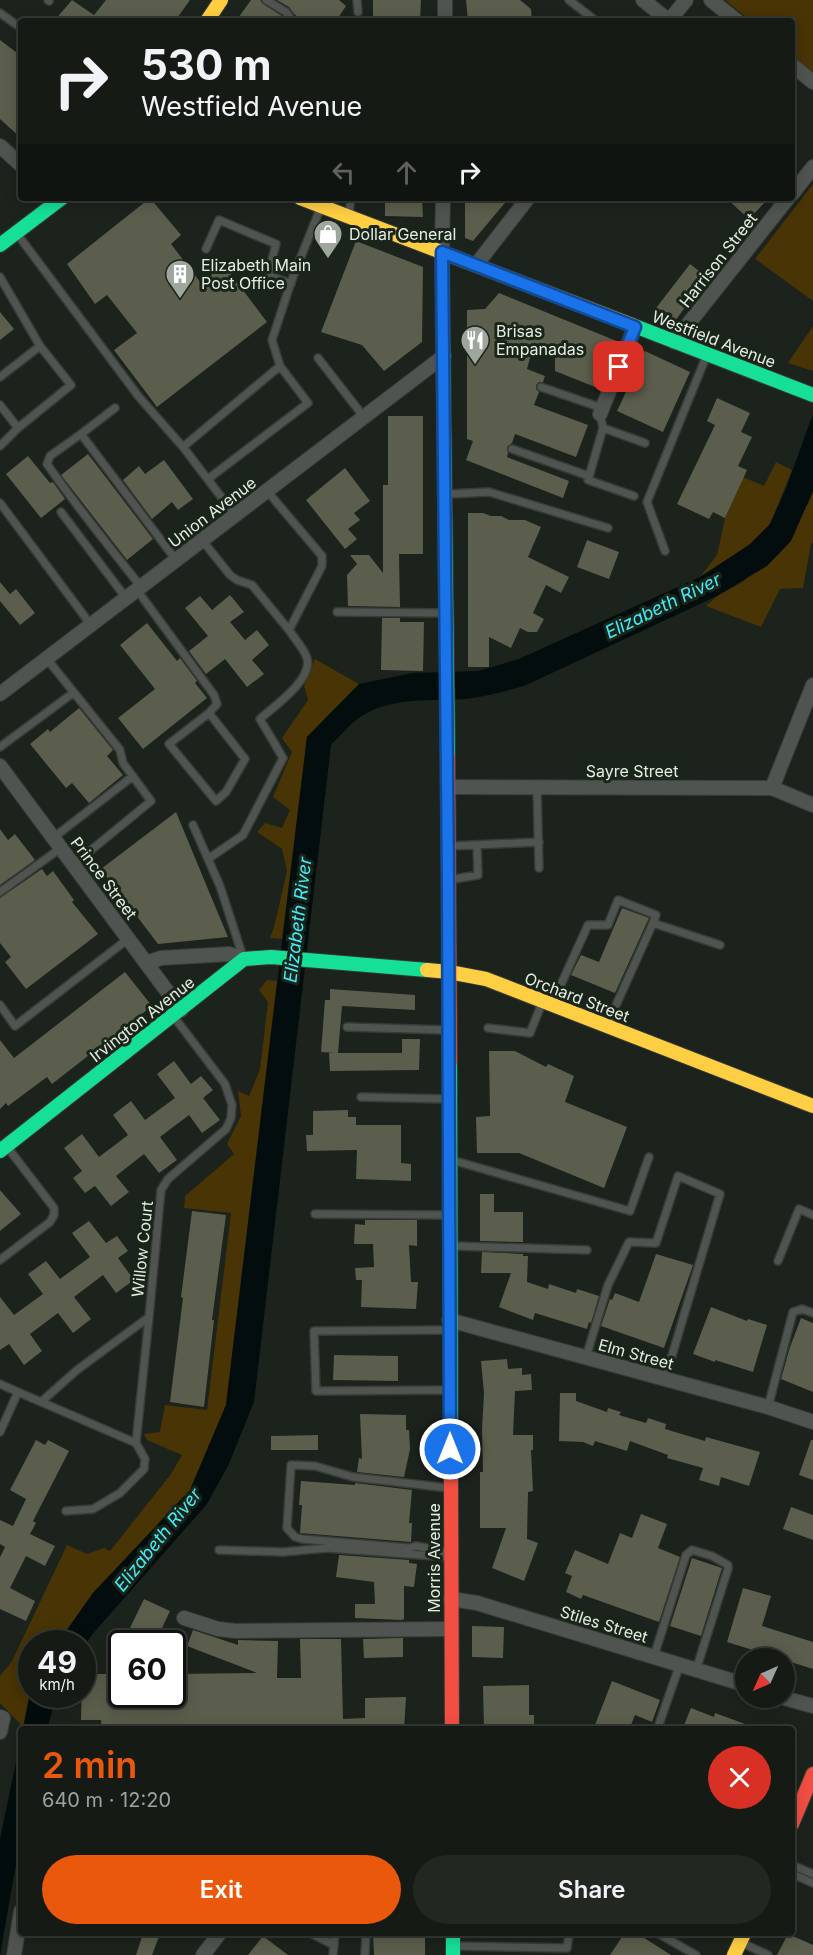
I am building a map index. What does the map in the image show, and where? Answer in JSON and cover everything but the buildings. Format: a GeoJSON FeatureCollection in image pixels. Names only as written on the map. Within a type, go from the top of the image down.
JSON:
{"type":"FeatureCollection","features":[{"type":"Feature","properties":{"kind":"main road"},"geometry":{"type":"LineString","coordinates":[[209,18],[221,0]]}},
{"type":"Feature","properties":{"kind":"main road"},"geometry":{"type":"LineString","coordinates":[[0,245],[57,201]]}},
{"type":"Feature","properties":{"kind":"main road","name":"Westfield Avenue"},"geometry":{"type":"LineString","coordinates":[[309,201],[813,395]]}},
{"type":"Feature","properties":{"kind":"main road","name":"Morris Avenue"},"geometry":{"type":"LineString","coordinates":[[442,252],[448,787],[452,1726]]}},
{"type":"Feature","properties":{"kind":"main road","name":"Orchard Street"},"geometry":{"type":"LineString","coordinates":[[244,959],[271,957],[320,960],[449,972],[486,979],[813,1106]]}},
{"type":"Feature","properties":{"kind":"main road","name":"Irvington Avenue"},"geometry":{"type":"LineString","coordinates":[[3,1149],[244,959]]}},
{"type":"Feature","properties":{"kind":"main road"},"geometry":{"type":"LineString","coordinates":[[795,1817],[813,1774]]}},
{"type":"Feature","properties":{"kind":"street"},"geometry":{"type":"LineString","coordinates":[[445,0],[445,18]]}},
{"type":"Feature","properties":{"kind":"street"},"geometry":{"type":"LineString","coordinates":[[643,0],[665,18]]}},
{"type":"Feature","properties":{"kind":"street"},"geometry":{"type":"LineString","coordinates":[[671,18],[686,0]]}},
{"type":"Feature","properties":{"kind":"street"},"geometry":{"type":"LineString","coordinates":[[711,0],[733,18]]}},
{"type":"Feature","properties":{"kind":"street"},"geometry":{"type":"LineString","coordinates":[[795,67],[813,82]]}},
{"type":"Feature","properties":{"kind":"street"},"geometry":{"type":"LineString","coordinates":[[0,146],[18,162]]}},
{"type":"Feature","properties":{"kind":"street"},"geometry":{"type":"LineString","coordinates":[[795,190],[813,167]]}},
{"type":"Feature","properties":{"kind":"street","name":"Morris Avenue"},"geometry":{"type":"LineString","coordinates":[[442,252],[443,201]]}},
{"type":"Feature","properties":{"kind":"street"},"geometry":{"type":"LineString","coordinates":[[476,265],[526,201]]}},
{"type":"Feature","properties":{"kind":"street","name":"Harrison Street"},"geometry":{"type":"LineString","coordinates":[[674,342],[786,201]]}},
{"type":"Feature","properties":{"kind":"street"},"geometry":{"type":"LineString","coordinates":[[601,411],[635,327]]}},
{"type":"Feature","properties":{"kind":"street","name":"Union Avenue"},"geometry":{"type":"LineString","coordinates":[[0,694],[444,356]]}},
{"type":"Feature","properties":{"kind":"street"},"geometry":{"type":"LineString","coordinates":[[772,789],[813,685]]}},
{"type":"Feature","properties":{"kind":"street","name":"Prince Street"},"geometry":{"type":"LineString","coordinates":[[0,766],[146,963],[177,1013]]}},
{"type":"Feature","properties":{"kind":"street","name":"Sayre Street"},"geometry":{"type":"LineString","coordinates":[[448,787],[772,789],[813,805]]}},
{"type":"Feature","properties":{"kind":"street"},"geometry":{"type":"LineString","coordinates":[[146,963],[160,958],[229,954],[244,959]]}},
{"type":"Feature","properties":{"kind":"street","name":"Elm Street"},"geometry":{"type":"LineString","coordinates":[[449,1325],[586,1357],[768,1407],[813,1422]]}},
{"type":"Feature","properties":{"kind":"street","name":"Stiles Street"},"geometry":{"type":"LineString","coordinates":[[451,1599],[477,1603],[735,1682]]}},
{"type":"Feature","properties":{"kind":"street"},"geometry":{"type":"LineString","coordinates":[[184,1618],[218,1629],[236,1631],[451,1629]]}},
{"type":"Feature","properties":{"kind":"street"},"geometry":{"type":"LineString","coordinates":[[795,1701],[813,1706]]}},
{"type":"Feature","properties":{"kind":"street"},"geometry":{"type":"LineString","coordinates":[[14,1955],[18,1930]]}},
{"type":"Feature","properties":{"kind":"street"},"geometry":{"type":"LineString","coordinates":[[203,1955],[217,1936]]}},
{"type":"Feature","properties":{"kind":"lane"},"geometry":{"type":"LineString","coordinates":[[266,0],[286,12],[290,18]]}},
{"type":"Feature","properties":{"kind":"lane"},"geometry":{"type":"LineString","coordinates":[[357,0],[358,12]]}},
{"type":"Feature","properties":{"kind":"lane"},"geometry":{"type":"LineString","coordinates":[[569,0],[593,18]]}},
{"type":"Feature","properties":{"kind":"lane"},"geometry":{"type":"LineString","coordinates":[[0,14],[18,26]]}},
{"type":"Feature","properties":{"kind":"lane"},"geometry":{"type":"LineString","coordinates":[[348,216],[350,201]]}},
{"type":"Feature","properties":{"kind":"lane"},"geometry":{"type":"LineString","coordinates":[[208,479],[308,404],[280,366],[272,340],[291,284],[328,207]]}},
{"type":"Feature","properties":{"kind":"lane"},"geometry":{"type":"LineString","coordinates":[[206,249],[219,220],[276,244],[268,275],[291,284]]}},
{"type":"Feature","properties":{"kind":"lane"},"geometry":{"type":"LineString","coordinates":[[17,233],[139,397],[183,447],[235,515]]}},
{"type":"Feature","properties":{"kind":"lane"},"geometry":{"type":"LineString","coordinates":[[0,277],[40,346],[71,385],[18,428],[0,447]]}},
{"type":"Feature","properties":{"kind":"lane"},"geometry":{"type":"LineString","coordinates":[[0,377],[40,346]]}},
{"type":"Feature","properties":{"kind":"lane"},"geometry":{"type":"LineString","coordinates":[[665,551],[647,502],[707,354]]}},
{"type":"Feature","properties":{"kind":"lane"},"geometry":{"type":"LineString","coordinates":[[318,358],[364,417]]}},
{"type":"Feature","properties":{"kind":"lane"},"geometry":{"type":"LineString","coordinates":[[183,447],[280,366]]}},
{"type":"Feature","properties":{"kind":"lane"},"geometry":{"type":"LineString","coordinates":[[541,387],[601,411],[603,428],[588,480],[634,496]]}},
{"type":"Feature","properties":{"kind":"lane"},"geometry":{"type":"LineString","coordinates":[[0,405],[18,428]]}},
{"type":"Feature","properties":{"kind":"lane"},"geometry":{"type":"LineString","coordinates":[[115,408],[50,456],[46,464],[83,514],[134,592],[214,695],[217,704],[209,713],[169,744],[216,801],[226,792],[245,759],[209,713]]}},
{"type":"Feature","properties":{"kind":"lane"},"geometry":{"type":"LineString","coordinates":[[603,428],[645,443]]}},
{"type":"Feature","properties":{"kind":"lane"},"geometry":{"type":"LineString","coordinates":[[81,434],[176,560]]}},
{"type":"Feature","properties":{"kind":"lane"},"geometry":{"type":"LineString","coordinates":[[512,449],[590,476]]}},
{"type":"Feature","properties":{"kind":"lane"},"geometry":{"type":"LineString","coordinates":[[267,491],[322,556],[322,566],[289,630]]}},
{"type":"Feature","properties":{"kind":"lane"},"geometry":{"type":"LineString","coordinates":[[445,495],[489,492],[608,528]]}},
{"type":"Feature","properties":{"kind":"lane"},"geometry":{"type":"LineString","coordinates":[[0,503],[91,625]]}},
{"type":"Feature","properties":{"kind":"lane"},"geometry":{"type":"LineString","coordinates":[[60,512],[134,592]]}},
{"type":"Feature","properties":{"kind":"lane"},"geometry":{"type":"LineString","coordinates":[[202,540],[230,575],[252,585],[289,630],[306,657],[308,666],[304,677],[290,693],[260,719],[283,758],[243,835],[208,859]]}},
{"type":"Feature","properties":{"kind":"lane"},"geometry":{"type":"LineString","coordinates":[[338,612],[446,613]]}},
{"type":"Feature","properties":{"kind":"lane"},"geometry":{"type":"LineString","coordinates":[[47,659],[120,750],[123,763],[151,801],[74,865]]}},
{"type":"Feature","properties":{"kind":"lane"},"geometry":{"type":"LineString","coordinates":[[0,747],[73,693]]}},
{"type":"Feature","properties":{"kind":"lane"},"geometry":{"type":"LineString","coordinates":[[0,892],[133,776]]}},
{"type":"Feature","properties":{"kind":"lane"},"geometry":{"type":"LineString","coordinates":[[537,788],[539,868]]}},
{"type":"Feature","properties":{"kind":"lane"},"geometry":{"type":"LineString","coordinates":[[194,825],[220,886],[244,959]]}},
{"type":"Feature","properties":{"kind":"lane"},"geometry":{"type":"LineString","coordinates":[[448,846],[538,842]]}},
{"type":"Feature","properties":{"kind":"lane"},"geometry":{"type":"LineString","coordinates":[[448,880],[478,875],[477,845]]}},
{"type":"Feature","properties":{"kind":"lane"},"geometry":{"type":"LineString","coordinates":[[488,1028],[530,1033],[588,925],[608,925],[618,900],[656,915],[607,1026]]}},
{"type":"Feature","properties":{"kind":"lane"},"geometry":{"type":"LineString","coordinates":[[653,923],[720,945]]}},
{"type":"Feature","properties":{"kind":"lane"},"geometry":{"type":"LineString","coordinates":[[0,1005],[15,1026],[128,939]]}},
{"type":"Feature","properties":{"kind":"lane","name":"Willow Court"},"geometry":{"type":"LineString","coordinates":[[66,1511],[93,1509],[120,1493],[144,1469],[145,1458],[136,1443],[161,1190],[168,1179],[226,1129],[231,1118],[232,1105],[225,1084],[177,1013]]}},
{"type":"Feature","properties":{"kind":"lane"},"geometry":{"type":"LineString","coordinates":[[347,1027],[449,1030]]}},
{"type":"Feature","properties":{"kind":"lane"},"geometry":{"type":"LineString","coordinates":[[361,1097],[448,1100]]}},
{"type":"Feature","properties":{"kind":"lane"},"geometry":{"type":"LineString","coordinates":[[0,1260],[50,1222],[54,1215],[54,1208],[3,1149]]}},
{"type":"Feature","properties":{"kind":"lane"},"geometry":{"type":"LineString","coordinates":[[449,1159],[630,1211],[649,1156]]}},
{"type":"Feature","properties":{"kind":"lane"},"geometry":{"type":"LineString","coordinates":[[586,1357],[608,1285],[629,1242],[656,1243],[678,1176],[720,1194],[665,1379]]}},
{"type":"Feature","properties":{"kind":"lane"},"geometry":{"type":"LineString","coordinates":[[778,1261],[799,1209],[813,1215]]}},
{"type":"Feature","properties":{"kind":"lane"},"geometry":{"type":"LineString","coordinates":[[315,1214],[449,1215]]}},
{"type":"Feature","properties":{"kind":"lane"},"geometry":{"type":"LineString","coordinates":[[449,1245],[587,1250]]}},
{"type":"Feature","properties":{"kind":"lane"},"geometry":{"type":"LineString","coordinates":[[768,1407],[793,1312],[802,1309],[813,1313]]}},
{"type":"Feature","properties":{"kind":"lane","name":"Willow Court"},"geometry":{"type":"LineString","coordinates":[[41,1402],[77,1370],[149,1317]]}},
{"type":"Feature","properties":{"kind":"lane"},"geometry":{"type":"LineString","coordinates":[[449,1325],[314,1331],[316,1391],[450,1390]]}},
{"type":"Feature","properties":{"kind":"lane"},"geometry":{"type":"LineString","coordinates":[[0,1384],[136,1443]]}},
{"type":"Feature","properties":{"kind":"lane"},"geometry":{"type":"LineString","coordinates":[[0,1432],[18,1392]]}},
{"type":"Feature","properties":{"kind":"lane"},"geometry":{"type":"LineString","coordinates":[[450,1488],[353,1477],[315,1466],[291,1465],[287,1528],[295,1537],[302,1539],[409,1548],[416,1546],[433,1548],[451,1555]]}},
{"type":"Feature","properties":{"kind":"lane"},"geometry":{"type":"LineString","coordinates":[[219,1550],[283,1552],[327,1548],[451,1555]]}},
{"type":"Feature","properties":{"kind":"lane"},"geometry":{"type":"LineString","coordinates":[[654,1656],[686,1555],[692,1550],[702,1553],[728,1565],[728,1569],[696,1670]]}},
{"type":"Feature","properties":{"kind":"lane"},"geometry":{"type":"LineString","coordinates":[[658,1726],[680,1664]]}},
{"type":"Feature","properties":{"kind":"lane"},"geometry":{"type":"LineString","coordinates":[[795,1866],[813,1874]]}},
{"type":"Feature","properties":{"kind":"lane"},"geometry":{"type":"LineString","coordinates":[[795,1875],[813,1883]]}},
{"type":"Feature","properties":{"kind":"lane"},"geometry":{"type":"LineString","coordinates":[[316,1936],[334,1944]]}},
{"type":"Feature","properties":{"kind":"lane"},"geometry":{"type":"LineString","coordinates":[[333,1955],[335,1936]]}},
{"type":"Feature","properties":{"kind":"lane"},"geometry":{"type":"LineString","coordinates":[[365,1955],[366,1936]]}},
{"type":"Feature","properties":{"kind":"lane"},"geometry":{"type":"LineString","coordinates":[[453,1945],[567,1948],[569,1936]]}},
{"type":"Feature","properties":{"kind":"lane"},"geometry":{"type":"LineString","coordinates":[[663,1936],[696,1955]]}},
{"type":"Feature","properties":{"kind":"lane"},"geometry":{"type":"LineString","coordinates":[[739,1944],[768,1955]]}},
{"type":"Feature","properties":{"kind":"shaded area"},"geometry":{"type":"Polygon","coordinates":[[[725,0],[813,0],[813,72],[795,57],[795,18],[747,18],[725,0]]]}},
{"type":"Feature","properties":{"kind":"shaded area"},"geometry":{"type":"Polygon","coordinates":[[[813,184],[813,301],[755,259],[813,184]]]}},
{"type":"Feature","properties":{"kind":"shaded area"},"geometry":{"type":"Polygon","coordinates":[[[813,326],[813,371],[788,363],[813,326]]]}},
{"type":"Feature","properties":{"kind":"shaded area"},"geometry":{"type":"Polygon","coordinates":[[[776,462],[792,470],[770,524],[749,545],[700,577],[717,555],[725,518],[743,477],[764,486],[776,462]]]}},
{"type":"Feature","properties":{"kind":"shaded area"},"geometry":{"type":"Polygon","coordinates":[[[813,491],[813,542],[803,588],[780,589],[761,627],[706,606],[717,596],[744,581],[808,504],[813,491]]]}},
{"type":"Feature","properties":{"kind":"shaded area"},"geometry":{"type":"Polygon","coordinates":[[[315,659],[359,684],[307,737],[282,939],[270,938],[287,871],[282,849],[257,832],[265,823],[282,828],[290,810],[273,797],[292,752],[282,738],[308,700],[304,686],[315,659]]]}},
{"type":"Feature","properties":{"kind":"shaded area"},"geometry":{"type":"Polygon","coordinates":[[[267,980],[277,981],[226,1405],[190,1490],[93,1593],[67,1630],[27,1630],[67,1545],[87,1554],[104,1548],[110,1551],[171,1474],[182,1455],[147,1440],[144,1434],[160,1432],[165,1405],[207,1410],[231,1213],[184,1208],[185,1196],[234,1154],[227,1144],[241,1116],[238,1091],[249,1096],[260,1069],[268,1002],[259,990],[267,980]]]}},
{"type":"Feature","properties":{"kind":"shaded area"},"geometry":{"type":"Polygon","coordinates":[[[18,1648],[18,1708],[27,1708],[23,1726],[0,1703],[0,1676],[12,1661],[18,1648]]]}},
{"type":"Feature","properties":{"kind":"water","name":"Elizabeth River"},"geometry":{"type":"Polygon","coordinates":[[[813,414],[813,491],[791,541],[767,566],[717,596],[524,686],[465,699],[401,702],[389,705],[360,717],[331,745],[254,1402],[228,1466],[207,1504],[96,1630],[67,1630],[93,1593],[190,1490],[226,1405],[307,737],[359,684],[413,673],[478,671],[519,659],[700,577],[749,545],[770,524],[785,491],[813,414]]]}},
{"type":"Feature","properties":{"kind":"water"},"geometry":{"type":"Polygon","coordinates":[[[27,1708],[53,1708],[48,1726],[24,1726],[27,1708]]]}},
{"type":"Feature","properties":{"kind":"water"},"geometry":{"type":"Polygon","coordinates":[[[18,1752],[18,1853],[0,1955],[0,1839],[18,1752]]]}},
{"type":"Feature","properties":{"kind":"traffic: fast"},"geometry":{"type":"LineString","coordinates":[[0,245],[58,201]]}},
{"type":"Feature","properties":{"kind":"traffic: fast"},"geometry":{"type":"LineString","coordinates":[[442,252],[448,756]]}},
{"type":"Feature","properties":{"kind":"traffic: fast"},"geometry":{"type":"LineString","coordinates":[[632,325],[813,395]]}},
{"type":"Feature","properties":{"kind":"traffic: fast"},"geometry":{"type":"LineString","coordinates":[[0,1151],[244,959],[271,957],[427,970]]}},
{"type":"Feature","properties":{"kind":"traffic: fast"},"geometry":{"type":"LineString","coordinates":[[450,1062],[451,1481]]}},
{"type":"Feature","properties":{"kind":"traffic: fast"},"geometry":{"type":"LineString","coordinates":[[453,1936],[453,1955]]}},
{"type":"Feature","properties":{"kind":"traffic: slow"},"geometry":{"type":"LineString","coordinates":[[209,18],[221,0]]}},
{"type":"Feature","properties":{"kind":"traffic: slow"},"geometry":{"type":"LineString","coordinates":[[308,201],[632,325]]}},
{"type":"Feature","properties":{"kind":"traffic: slow"},"geometry":{"type":"LineString","coordinates":[[427,970],[486,979],[813,1106]]}},
{"type":"Feature","properties":{"kind":"traffic: slow"},"geometry":{"type":"LineString","coordinates":[[734,1955],[743,1936]]}},
{"type":"Feature","properties":{"kind":"traffic: jam"},"geometry":{"type":"LineString","coordinates":[[448,756],[450,1062]]}},
{"type":"Feature","properties":{"kind":"traffic: jam"},"geometry":{"type":"LineString","coordinates":[[451,1481],[452,1726]]}},
{"type":"Feature","properties":{"kind":"traffic: jam"},"geometry":{"type":"LineString","coordinates":[[795,1817],[813,1774]]}},
{"type":"Feature","properties":{"kind":"place","name":"Dollar General"},"geometry":{"type":"Point","coordinates":[328,260]}},
{"type":"Feature","properties":{"kind":"place","name":"Elizabeth Main Post Office"},"geometry":{"type":"Point","coordinates":[180,300]}},
{"type":"Feature","properties":{"kind":"place","name":"Brisas Empanadas"},"geometry":{"type":"Point","coordinates":[475,366]}},
{"type":"Feature","properties":{"kind":"route"},"geometry":{"type":"LineString","coordinates":[[450,1449],[449,972],[442,252],[635,327],[619,367]]}}]}
